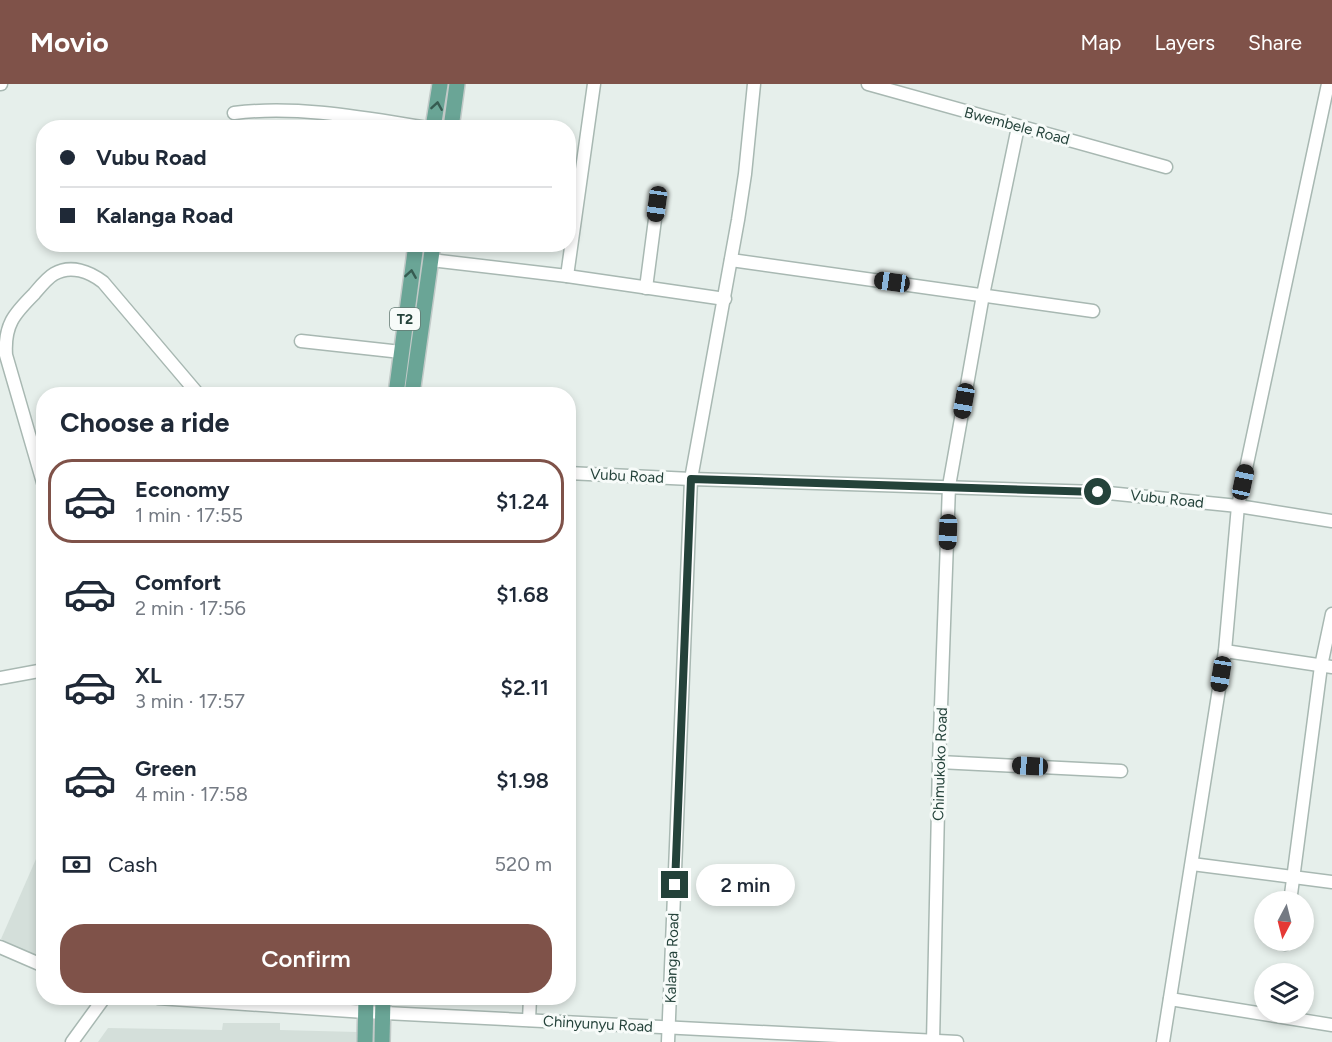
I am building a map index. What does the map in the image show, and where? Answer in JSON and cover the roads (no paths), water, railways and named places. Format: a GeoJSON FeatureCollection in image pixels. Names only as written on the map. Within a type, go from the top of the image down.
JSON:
{"type":"FeatureCollection","features":[{"type":"Feature","properties":{"kind":"main road"},"geometry":{"type":"LineString","coordinates":[[434,120],[440,84]]}},
{"type":"Feature","properties":{"kind":"main road"},"geometry":{"type":"LineString","coordinates":[[452,120],[457,84]]}},
{"type":"Feature","properties":{"kind":"main road","name":"T2"},"geometry":{"type":"LineString","coordinates":[[397,387],[415,252]]}},
{"type":"Feature","properties":{"kind":"main road","name":"T2"},"geometry":{"type":"LineString","coordinates":[[413,387],[432,252]]}},
{"type":"Feature","properties":{"kind":"main road"},"geometry":{"type":"LineString","coordinates":[[365,1042],[366,1005]]}},
{"type":"Feature","properties":{"kind":"main road"},"geometry":{"type":"LineString","coordinates":[[382,1005],[382,1042]]}},
{"type":"Feature","properties":{"kind":"street"},"geometry":{"type":"LineString","coordinates":[[576,212],[594,84]]}},
{"type":"Feature","properties":{"kind":"street","name":"Kalanga Road"},"geometry":{"type":"LineString","coordinates":[[668,1042],[691,479],[725,299],[745,174],[754,84]]}},
{"type":"Feature","properties":{"kind":"street","name":"Bwembele Road"},"geometry":{"type":"LineString","coordinates":[[868,84],[1166,167]]}},
{"type":"Feature","properties":{"kind":"street"},"geometry":{"type":"LineString","coordinates":[[1163,1042],[1225,651],[1238,506],[1328,84]]}},
{"type":"Feature","properties":{"kind":"street"},"geometry":{"type":"LineString","coordinates":[[234,113],[284,110],[348,120]]}},
{"type":"Feature","properties":{"kind":"street","name":"Chimukoko Road"},"geometry":{"type":"LineString","coordinates":[[933,1041],[939,762],[949,486],[983,295],[1018,126]]}},
{"type":"Feature","properties":{"kind":"street"},"geometry":{"type":"LineString","coordinates":[[646,288],[657,204]]}},
{"type":"Feature","properties":{"kind":"street"},"geometry":{"type":"LineString","coordinates":[[567,276],[570,252]]}},
{"type":"Feature","properties":{"kind":"street"},"geometry":{"type":"LineString","coordinates":[[431,260],[567,276],[725,299]]}},
{"type":"Feature","properties":{"kind":"street"},"geometry":{"type":"LineString","coordinates":[[731,260],[1093,311]]}},
{"type":"Feature","properties":{"kind":"street"},"geometry":{"type":"LineString","coordinates":[[36,458],[6,355],[5,341],[9,323],[19,309],[54,274],[64,270],[77,270],[91,273],[103,282],[192,387]]}},
{"type":"Feature","properties":{"kind":"street"},"geometry":{"type":"LineString","coordinates":[[0,328],[5,341]]}},
{"type":"Feature","properties":{"kind":"street"},"geometry":{"type":"LineString","coordinates":[[301,341],[401,352]]}},
{"type":"Feature","properties":{"kind":"street","name":"Vubu Road"},"geometry":{"type":"LineString","coordinates":[[576,473],[1098,492],[1238,506],[1332,521]]}},
{"type":"Feature","properties":{"kind":"street"},"geometry":{"type":"LineString","coordinates":[[1291,891],[1327,667],[1332,614]]}},
{"type":"Feature","properties":{"kind":"street"},"geometry":{"type":"LineString","coordinates":[[1225,651],[1327,667]]}},
{"type":"Feature","properties":{"kind":"street"},"geometry":{"type":"LineString","coordinates":[[0,678],[36,671]]}},
{"type":"Feature","properties":{"kind":"street"},"geometry":{"type":"LineString","coordinates":[[939,762],[1121,771]]}},
{"type":"Feature","properties":{"kind":"street"},"geometry":{"type":"LineString","coordinates":[[1192,864],[1332,882]]}},
{"type":"Feature","properties":{"kind":"street"},"geometry":{"type":"LineString","coordinates":[[0,947],[36,963]]}},
{"type":"Feature","properties":{"kind":"street"},"geometry":{"type":"LineString","coordinates":[[1170,999],[1332,1025]]}},
{"type":"Feature","properties":{"kind":"street"},"geometry":{"type":"LineString","coordinates":[[72,1042],[99,1005]]}},
{"type":"Feature","properties":{"kind":"street","name":"Chinyunyu Road"},"geometry":{"type":"LineString","coordinates":[[366,1005],[529,1020],[807,1038],[957,1042]]}},
{"type":"Feature","properties":{"kind":"street"},"geometry":{"type":"LineString","coordinates":[[529,1020],[530,1005]]}}]}
